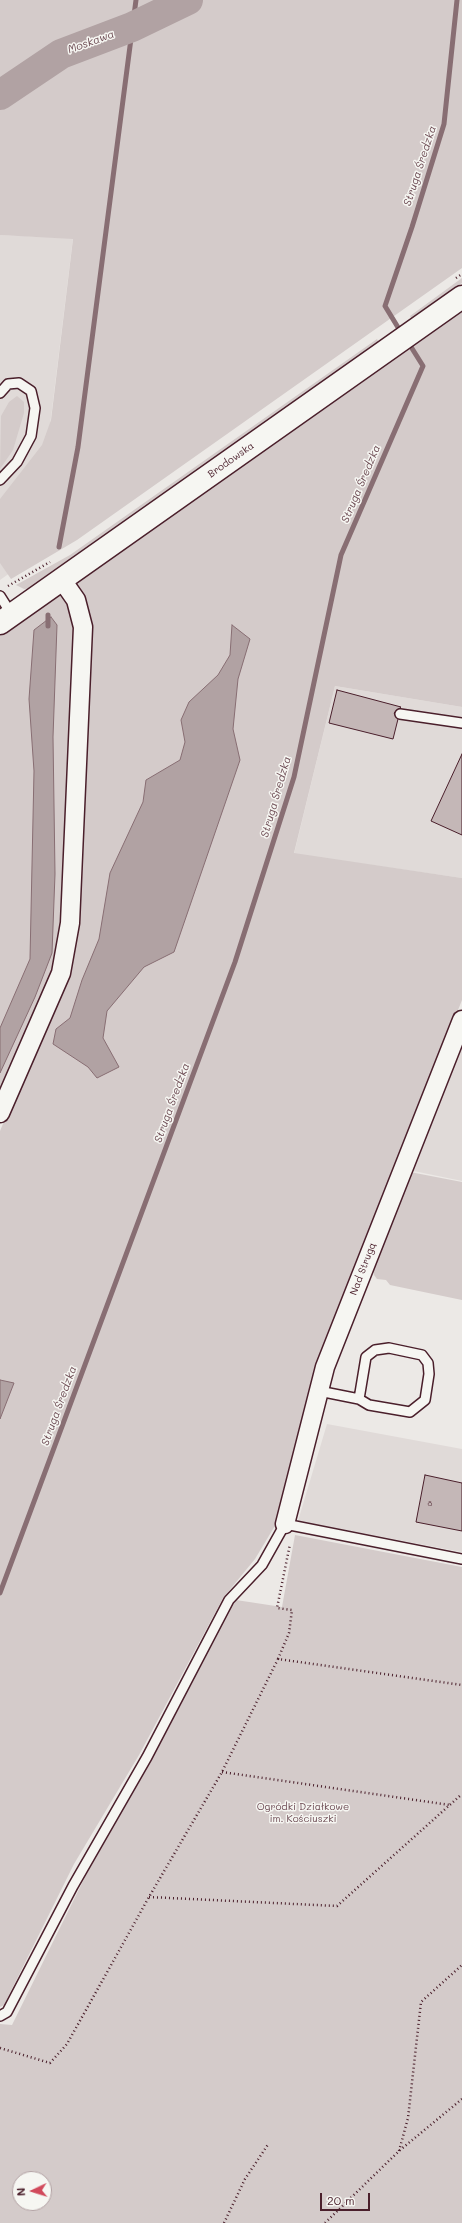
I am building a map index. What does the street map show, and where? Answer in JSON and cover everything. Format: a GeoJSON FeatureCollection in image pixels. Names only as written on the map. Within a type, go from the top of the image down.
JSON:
{"type":"FeatureCollection","features":[{"type":"Feature","properties":{"kind":"street","name":"Brodowska"},"geometry":{"type":"LineString","coordinates":[[12,614],[60,572],[462,297]]}},
{"type":"Feature","properties":{"kind":"street"},"geometry":{"type":"LineString","coordinates":[[0,1113],[61,973],[70,923],[83,627],[76,600],[60,572]]}},
{"type":"Feature","properties":{"kind":"street","name":"Nad Strugą"},"geometry":{"type":"LineString","coordinates":[[289,1525],[318,1391],[328,1360],[462,1020]]}},
{"type":"Feature","properties":{"kind":"lane"},"geometry":{"type":"LineString","coordinates":[[0,394],[8,384],[19,383],[31,391],[35,408],[31,436],[17,462],[0,480]]}},
{"type":"Feature","properties":{"kind":"lane"},"geometry":{"type":"LineString","coordinates":[[3,592],[12,614]]}},
{"type":"Feature","properties":{"kind":"lane"},"geometry":{"type":"LineString","coordinates":[[400,714],[462,723]]}},
{"type":"Feature","properties":{"kind":"lane"},"geometry":{"type":"LineString","coordinates":[[318,1391],[359,1399],[369,1405],[410,1412],[425,1400],[429,1374],[428,1364],[422,1355],[389,1348],[375,1350],[366,1357],[359,1399]]}},
{"type":"Feature","properties":{"kind":"lane"},"geometry":{"type":"LineString","coordinates":[[0,2016],[7,2012],[73,1886],[147,1757],[229,1600],[262,1565],[289,1525],[462,1559]]}},
{"type":"Feature","properties":{"kind":"path"},"geometry":{"type":"LineString","coordinates":[[3,592],[21,577],[60,572]]}},
{"type":"Feature","properties":{"kind":"path"},"geometry":{"type":"LineString","coordinates":[[0,2048],[50,2063],[67,2044],[149,1897],[222,1772],[278,1659],[289,1633],[292,1610],[278,1608],[289,1525]]}},
{"type":"Feature","properties":{"kind":"path"},"geometry":{"type":"LineString","coordinates":[[278,1659],[462,1685]]}},
{"type":"Feature","properties":{"kind":"path"},"geometry":{"type":"LineString","coordinates":[[222,1772],[450,1804]]}},
{"type":"Feature","properties":{"kind":"path"},"geometry":{"type":"LineString","coordinates":[[149,1897],[337,1906],[462,1794]]}},
{"type":"Feature","properties":{"kind":"path"},"geometry":{"type":"LineString","coordinates":[[399,2151],[408,2118],[421,2002],[462,1965]]}},
{"type":"Feature","properties":{"kind":"path"},"geometry":{"type":"LineString","coordinates":[[325,2223],[399,2151],[462,2099]]}},
{"type":"Feature","properties":{"kind":"path"},"geometry":{"type":"LineString","coordinates":[[224,2223],[245,2179],[269,2143]]}},
{"type":"Feature","properties":{"kind":"shaded area"},"geometry":{"type":"Polygon","coordinates":[[[0,235],[73,238],[34,556],[0,580],[0,235]]]}},
{"type":"Feature","properties":{"kind":"shaded area"},"geometry":{"type":"Polygon","coordinates":[[[51,617],[57,625],[53,737],[55,874],[52,953],[35,997],[0,1073],[0,1028],[30,959],[34,771],[29,699],[34,630],[51,617]]]}},
{"type":"Feature","properties":{"kind":"shaded area"},"geometry":{"type":"Polygon","coordinates":[[[232,625],[250,639],[238,679],[233,729],[240,760],[174,952],[144,967],[107,1011],[103,1038],[119,1067],[97,1078],[88,1067],[53,1044],[56,1029],[70,1018],[82,980],[99,939],[110,873],[143,802],[146,780],[180,760],[185,742],[181,720],[189,702],[218,675],[230,655],[232,625]]]}},
{"type":"Feature","properties":{"kind":"shaded area"},"geometry":{"type":"Polygon","coordinates":[[[335,686],[462,707],[462,878],[294,854],[335,686]]]}},
{"type":"Feature","properties":{"kind":"shaded area"},"geometry":{"type":"Polygon","coordinates":[[[462,1038],[462,1181],[409,1170],[462,1038]]]}},
{"type":"Feature","properties":{"kind":"shaded area"},"geometry":{"type":"Polygon","coordinates":[[[0,1380],[14,1383],[0,1419],[0,1380]]]}},
{"type":"Feature","properties":{"kind":"shaded area"},"geometry":{"type":"Polygon","coordinates":[[[327,1424],[462,1449],[462,1552],[298,1521],[327,1424]]]}},
{"type":"Feature","properties":{"kind":"green space"},"geometry":{"type":"Polygon","coordinates":[[[0,0],[462,0],[462,268],[77,540],[11,579],[0,563],[0,499],[42,445],[51,420],[73,239],[0,235],[0,0]]]}},
{"type":"Feature","properties":{"kind":"green space"},"geometry":{"type":"Polygon","coordinates":[[[462,278],[462,283],[411,318],[410,316],[462,278]]]}},
{"type":"Feature","properties":{"kind":"green space"},"geometry":{"type":"Polygon","coordinates":[[[462,310],[462,707],[335,686],[294,853],[462,878],[462,1000],[318,1364],[276,1524],[255,1559],[223,1598],[139,1755],[74,1864],[4,2005],[0,2007],[0,1131],[65,974],[89,626],[73,584],[360,384],[462,310]]]}},
{"type":"Feature","properties":{"kind":"green space"},"geometry":{"type":"Polygon","coordinates":[[[377,339],[378,341],[367,351],[32,588],[24,589],[16,585],[70,555],[377,339]]]}},
{"type":"Feature","properties":{"kind":"green space"},"geometry":{"type":"Polygon","coordinates":[[[17,396],[24,402],[24,413],[13,450],[0,469],[1,416],[9,402],[17,396]]]}},
{"type":"Feature","properties":{"kind":"green space"},"geometry":{"type":"Polygon","coordinates":[[[61,595],[68,600],[73,613],[75,676],[60,954],[0,1101],[0,636],[61,595]]]}},
{"type":"Feature","properties":{"kind":"green space"},"geometry":{"type":"Polygon","coordinates":[[[410,1172],[462,1182],[462,1300],[390,1285],[386,1280],[377,1279],[374,1275],[373,1270],[410,1172]]]}},
{"type":"Feature","properties":{"kind":"green space","name":"Ogródki Działkowe im. Kościuszki"},"geometry":{"type":"Polygon","coordinates":[[[295,1535],[462,1567],[462,2223],[0,2223],[0,2024],[12,2025],[86,1875],[151,1761],[236,1600],[282,1607],[295,1535]]]}},
{"type":"Feature","properties":{"kind":"building"},"geometry":{"type":"Polygon","coordinates":[[[337,690],[401,707],[394,713],[398,719],[393,739],[329,723],[337,690]]]}},
{"type":"Feature","properties":{"kind":"building"},"geometry":{"type":"Polygon","coordinates":[[[462,754],[462,835],[431,821],[462,754]]]}},
{"type":"Feature","properties":{"kind":"building"},"geometry":{"type":"Polygon","coordinates":[[[425,1475],[462,1483],[462,1531],[416,1522],[425,1475]]]}},
{"type":"Feature","properties":{"kind":"waterway"},"geometry":{"type":"LineString","coordinates":[[59,547],[78,447],[136,0]]}},
{"type":"Feature","properties":{"kind":"waterway","name":"Moskawa"},"geometry":{"type":"LineString","coordinates":[[0,95],[61,54],[132,27],[188,0]]}},
{"type":"Feature","properties":{"kind":"waterway","name":"Struga Średzka"},"geometry":{"type":"LineString","coordinates":[[402,334],[385,306],[412,227],[444,124],[457,0]]}},
{"type":"Feature","properties":{"kind":"waterway","name":"Struga Średzka"},"geometry":{"type":"LineString","coordinates":[[0,1593],[235,962],[294,777],[341,555],[423,366],[408,342]]}},
{"type":"Feature","properties":{"kind":"waterway"},"geometry":{"type":"LineString","coordinates":[[48,615],[48,626]]}}]}
